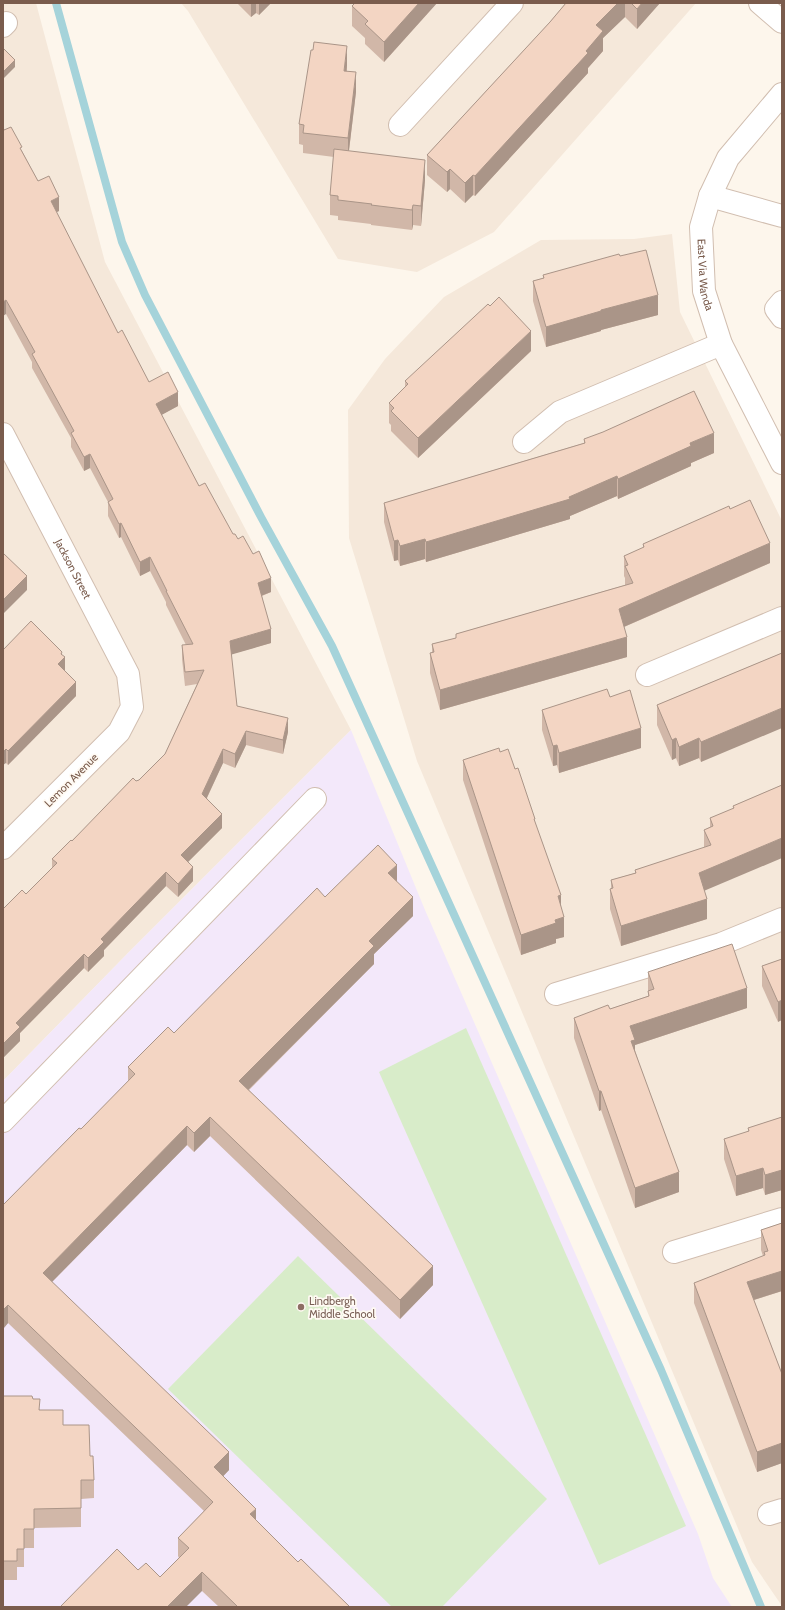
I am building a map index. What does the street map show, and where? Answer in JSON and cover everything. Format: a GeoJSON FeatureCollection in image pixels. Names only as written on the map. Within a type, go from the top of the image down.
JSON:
{"type":"FeatureCollection","features":[{"type":"Feature","properties":{"kind":"street"},"geometry":{"type":"LineString","coordinates":[[400,125],[512,3]]}},
{"type":"Feature","properties":{"kind":"street"},"geometry":{"type":"LineString","coordinates":[[760,3],[782,22]]}},
{"type":"Feature","properties":{"kind":"street","name":"East Via Wanda"},"geometry":{"type":"LineString","coordinates":[[782,94],[728,158],[710,196],[701,227],[704,291],[721,344],[782,463]]}},
{"type":"Feature","properties":{"kind":"street"},"geometry":{"type":"LineString","coordinates":[[710,196],[782,216]]}},
{"type":"Feature","properties":{"kind":"street"},"geometry":{"type":"LineString","coordinates":[[782,302],[776,309],[782,317]]}},
{"type":"Feature","properties":{"kind":"street"},"geometry":{"type":"LineString","coordinates":[[524,442],[560,412],[721,344]]}},
{"type":"Feature","properties":{"kind":"street","name":"Jackson Street"},"geometry":{"type":"LineString","coordinates":[[3,434],[128,674],[132,707]]}},
{"type":"Feature","properties":{"kind":"street"},"geometry":{"type":"LineString","coordinates":[[647,675],[782,618]]}},
{"type":"Feature","properties":{"kind":"street","name":"Lemon Avenue"},"geometry":{"type":"LineString","coordinates":[[3,848],[119,732],[132,707]]}},
{"type":"Feature","properties":{"kind":"street"},"geometry":{"type":"LineString","coordinates":[[3,1121],[316,798]]}},
{"type":"Feature","properties":{"kind":"street"},"geometry":{"type":"LineString","coordinates":[[556,994],[721,944],[782,919]]}},
{"type":"Feature","properties":{"kind":"street"},"geometry":{"type":"LineString","coordinates":[[674,1252],[782,1219]]}},
{"type":"Feature","properties":{"kind":"shaded area"},"geometry":{"type":"Polygon","coordinates":[[[3,3],[36,3],[105,262],[351,730],[128,953],[3,1081],[3,3]]]}},
{"type":"Feature","properties":{"kind":"shaded area"},"geometry":{"type":"Polygon","coordinates":[[[181,3],[696,3],[494,232],[417,272],[338,259],[188,11],[181,3]]]}},
{"type":"Feature","properties":{"kind":"shaded area"},"geometry":{"type":"Polygon","coordinates":[[[672,234],[680,312],[782,521],[782,1606],[752,1562],[417,761],[349,538],[348,410],[385,359],[444,297],[541,240],[634,239],[672,234]]]}},
{"type":"Feature","properties":{"kind":"shaded area","name":"Lindbergh Middle School"},"geometry":{"type":"Polygon","coordinates":[[[351,730],[425,910],[698,1534],[713,1578],[732,1607],[3,1607],[3,1081],[128,953],[351,730]]]}},
{"type":"Feature","properties":{"kind":"green space"},"geometry":{"type":"Polygon","coordinates":[[[466,1028],[686,1526],[599,1565],[379,1072],[466,1028]]]}},
{"type":"Feature","properties":{"kind":"green space"},"geometry":{"type":"Polygon","coordinates":[[[298,1256],[547,1499],[442,1607],[392,1607],[168,1389],[298,1256]]]}},
{"type":"Feature","properties":{"kind":"building"},"geometry":{"type":"Polygon","coordinates":[[[355,3],[419,3],[384,42],[365,24],[368,21],[352,6],[355,3]]]}},
{"type":"Feature","properties":{"kind":"building"},"geometry":{"type":"Polygon","coordinates":[[[566,3],[618,3],[596,25],[603,31],[586,51],[588,53],[475,176],[473,175],[465,183],[450,169],[447,172],[427,155],[566,3]]]}},
{"type":"Feature","properties":{"kind":"building"},"geometry":{"type":"Polygon","coordinates":[[[631,3],[642,3],[637,9],[631,3]]]}},
{"type":"Feature","properties":{"kind":"building"},"geometry":{"type":"Polygon","coordinates":[[[314,42],[347,46],[344,71],[356,72],[348,138],[303,133],[304,125],[299,124],[311,50],[313,50],[314,42]]]}},
{"type":"Feature","properties":{"kind":"building"},"geometry":{"type":"Polygon","coordinates":[[[3,48],[15,60],[3,72],[3,48]]]}},
{"type":"Feature","properties":{"kind":"building"},"geometry":{"type":"Polygon","coordinates":[[[3,127],[4,130],[11,127],[22,147],[20,148],[38,181],[49,176],[59,197],[51,201],[118,333],[122,330],[149,382],[168,372],[178,392],[156,404],[199,486],[205,483],[233,534],[235,534],[238,539],[243,536],[253,554],[259,551],[271,578],[258,583],[271,629],[230,641],[237,706],[288,718],[283,740],[246,731],[235,754],[223,749],[202,794],[222,814],[181,855],[193,867],[178,884],[166,872],[101,939],[104,942],[88,958],[84,954],[16,1023],[20,1027],[3,1044],[3,909],[22,890],[26,894],[57,863],[52,859],[71,840],[72,841],[133,778],[136,781],[139,780],[165,754],[204,670],[185,672],[182,645],[193,644],[167,591],[150,557],[140,562],[121,523],[119,524],[108,502],[113,499],[90,454],[84,457],[71,433],[74,431],[32,354],[35,352],[6,300],[3,302],[3,127]]]}},
{"type":"Feature","properties":{"kind":"building"},"geometry":{"type":"Polygon","coordinates":[[[334,149],[425,160],[421,206],[413,205],[412,210],[338,200],[338,196],[330,195],[334,149]]]}},
{"type":"Feature","properties":{"kind":"building"},"geometry":{"type":"Polygon","coordinates":[[[646,250],[658,295],[601,310],[546,327],[533,281],[544,278],[543,275],[619,254],[620,256],[646,250]]]}},
{"type":"Feature","properties":{"kind":"building"},"geometry":{"type":"Polygon","coordinates":[[[499,297],[531,331],[418,438],[391,411],[394,408],[389,403],[408,384],[405,381],[488,304],[490,306],[499,297]]]}},
{"type":"Feature","properties":{"kind":"building"},"geometry":{"type":"Polygon","coordinates":[[[694,391],[714,433],[690,443],[691,446],[618,479],[617,476],[569,497],[570,499],[426,542],[425,539],[400,546],[398,540],[394,541],[384,503],[585,443],[584,439],[694,391]]]}},
{"type":"Feature","properties":{"kind":"building"},"geometry":{"type":"Polygon","coordinates":[[[750,500],[770,543],[619,609],[627,637],[440,690],[430,653],[434,652],[432,644],[456,638],[456,634],[633,583],[625,566],[628,565],[624,556],[644,547],[643,544],[729,506],[730,509],[750,500]]]}},
{"type":"Feature","properties":{"kind":"building"},"geometry":{"type":"Polygon","coordinates":[[[3,553],[27,576],[3,600],[3,553]]]}},
{"type":"Feature","properties":{"kind":"building"},"geometry":{"type":"Polygon","coordinates":[[[31,621],[62,652],[61,654],[65,657],[58,664],[76,682],[8,751],[6,749],[3,752],[3,650],[31,621]]]}},
{"type":"Feature","properties":{"kind":"building"},"geometry":{"type":"Polygon","coordinates":[[[782,653],[782,708],[701,742],[699,738],[679,747],[676,738],[672,740],[657,705],[782,653]]]}},
{"type":"Feature","properties":{"kind":"building"},"geometry":{"type":"Polygon","coordinates":[[[607,689],[610,697],[630,690],[641,728],[559,753],[557,745],[553,746],[542,710],[607,689]]]}},
{"type":"Feature","properties":{"kind":"building"},"geometry":{"type":"Polygon","coordinates":[[[499,748],[500,752],[508,749],[515,769],[518,768],[534,819],[561,895],[558,896],[564,917],[555,920],[556,923],[521,935],[463,760],[499,748]]]}},
{"type":"Feature","properties":{"kind":"building"},"geometry":{"type":"Polygon","coordinates":[[[782,785],[782,838],[699,873],[707,899],[621,926],[610,889],[613,888],[611,880],[636,873],[635,870],[711,845],[704,830],[713,826],[710,818],[734,808],[733,806],[782,785]]]}},
{"type":"Feature","properties":{"kind":"building"},"geometry":{"type":"Polygon","coordinates":[[[378,845],[397,865],[388,873],[413,897],[369,941],[374,946],[239,1081],[433,1266],[400,1300],[210,1117],[194,1133],[187,1126],[43,1273],[229,1452],[214,1467],[256,1509],[250,1514],[298,1562],[301,1559],[350,1607],[238,1607],[202,1572],[168,1606],[169,1607],[60,1607],[117,1549],[138,1570],[146,1563],[160,1577],[189,1548],[178,1538],[213,1502],[8,1305],[3,1310],[3,1205],[135,1074],[128,1067],[168,1027],[174,1033],[317,888],[325,897],[378,845]]]}},
{"type":"Feature","properties":{"kind":"building"},"geometry":{"type":"Polygon","coordinates":[[[732,944],[747,988],[630,1026],[635,1040],[631,1041],[679,1172],[635,1188],[574,1018],[608,1005],[610,1009],[649,996],[648,991],[654,989],[648,972],[732,944]]]}},
{"type":"Feature","properties":{"kind":"building"},"geometry":{"type":"Polygon","coordinates":[[[782,959],[782,1000],[778,1002],[762,966],[782,959]]]}},
{"type":"Feature","properties":{"kind":"building"},"geometry":{"type":"Polygon","coordinates":[[[782,1117],[782,1170],[765,1175],[763,1168],[736,1176],[724,1139],[749,1131],[748,1128],[782,1117]]]}},
{"type":"Feature","properties":{"kind":"building"},"geometry":{"type":"Polygon","coordinates":[[[782,1223],[782,1271],[747,1282],[782,1374],[782,1443],[757,1452],[694,1283],[765,1255],[764,1252],[768,1251],[761,1230],[782,1223]]]}},
{"type":"Feature","properties":{"kind":"building"},"geometry":{"type":"Polygon","coordinates":[[[3,1396],[32,1396],[33,1399],[40,1399],[39,1410],[63,1410],[63,1425],[89,1425],[90,1456],[93,1456],[94,1480],[81,1480],[81,1508],[34,1509],[34,1529],[24,1529],[24,1549],[17,1549],[17,1561],[3,1561],[3,1396]]]}},
{"type":"Feature","properties":{"kind":"waterway"},"geometry":{"type":"LineString","coordinates":[[56,3],[122,242],[145,295],[261,517],[332,646],[661,1370],[761,1607]]}},
{"type":"Feature","properties":{"kind":"place","name":"Lindbergh Middle School"},"geometry":{"type":"Point","coordinates":[301,1307]}}]}
